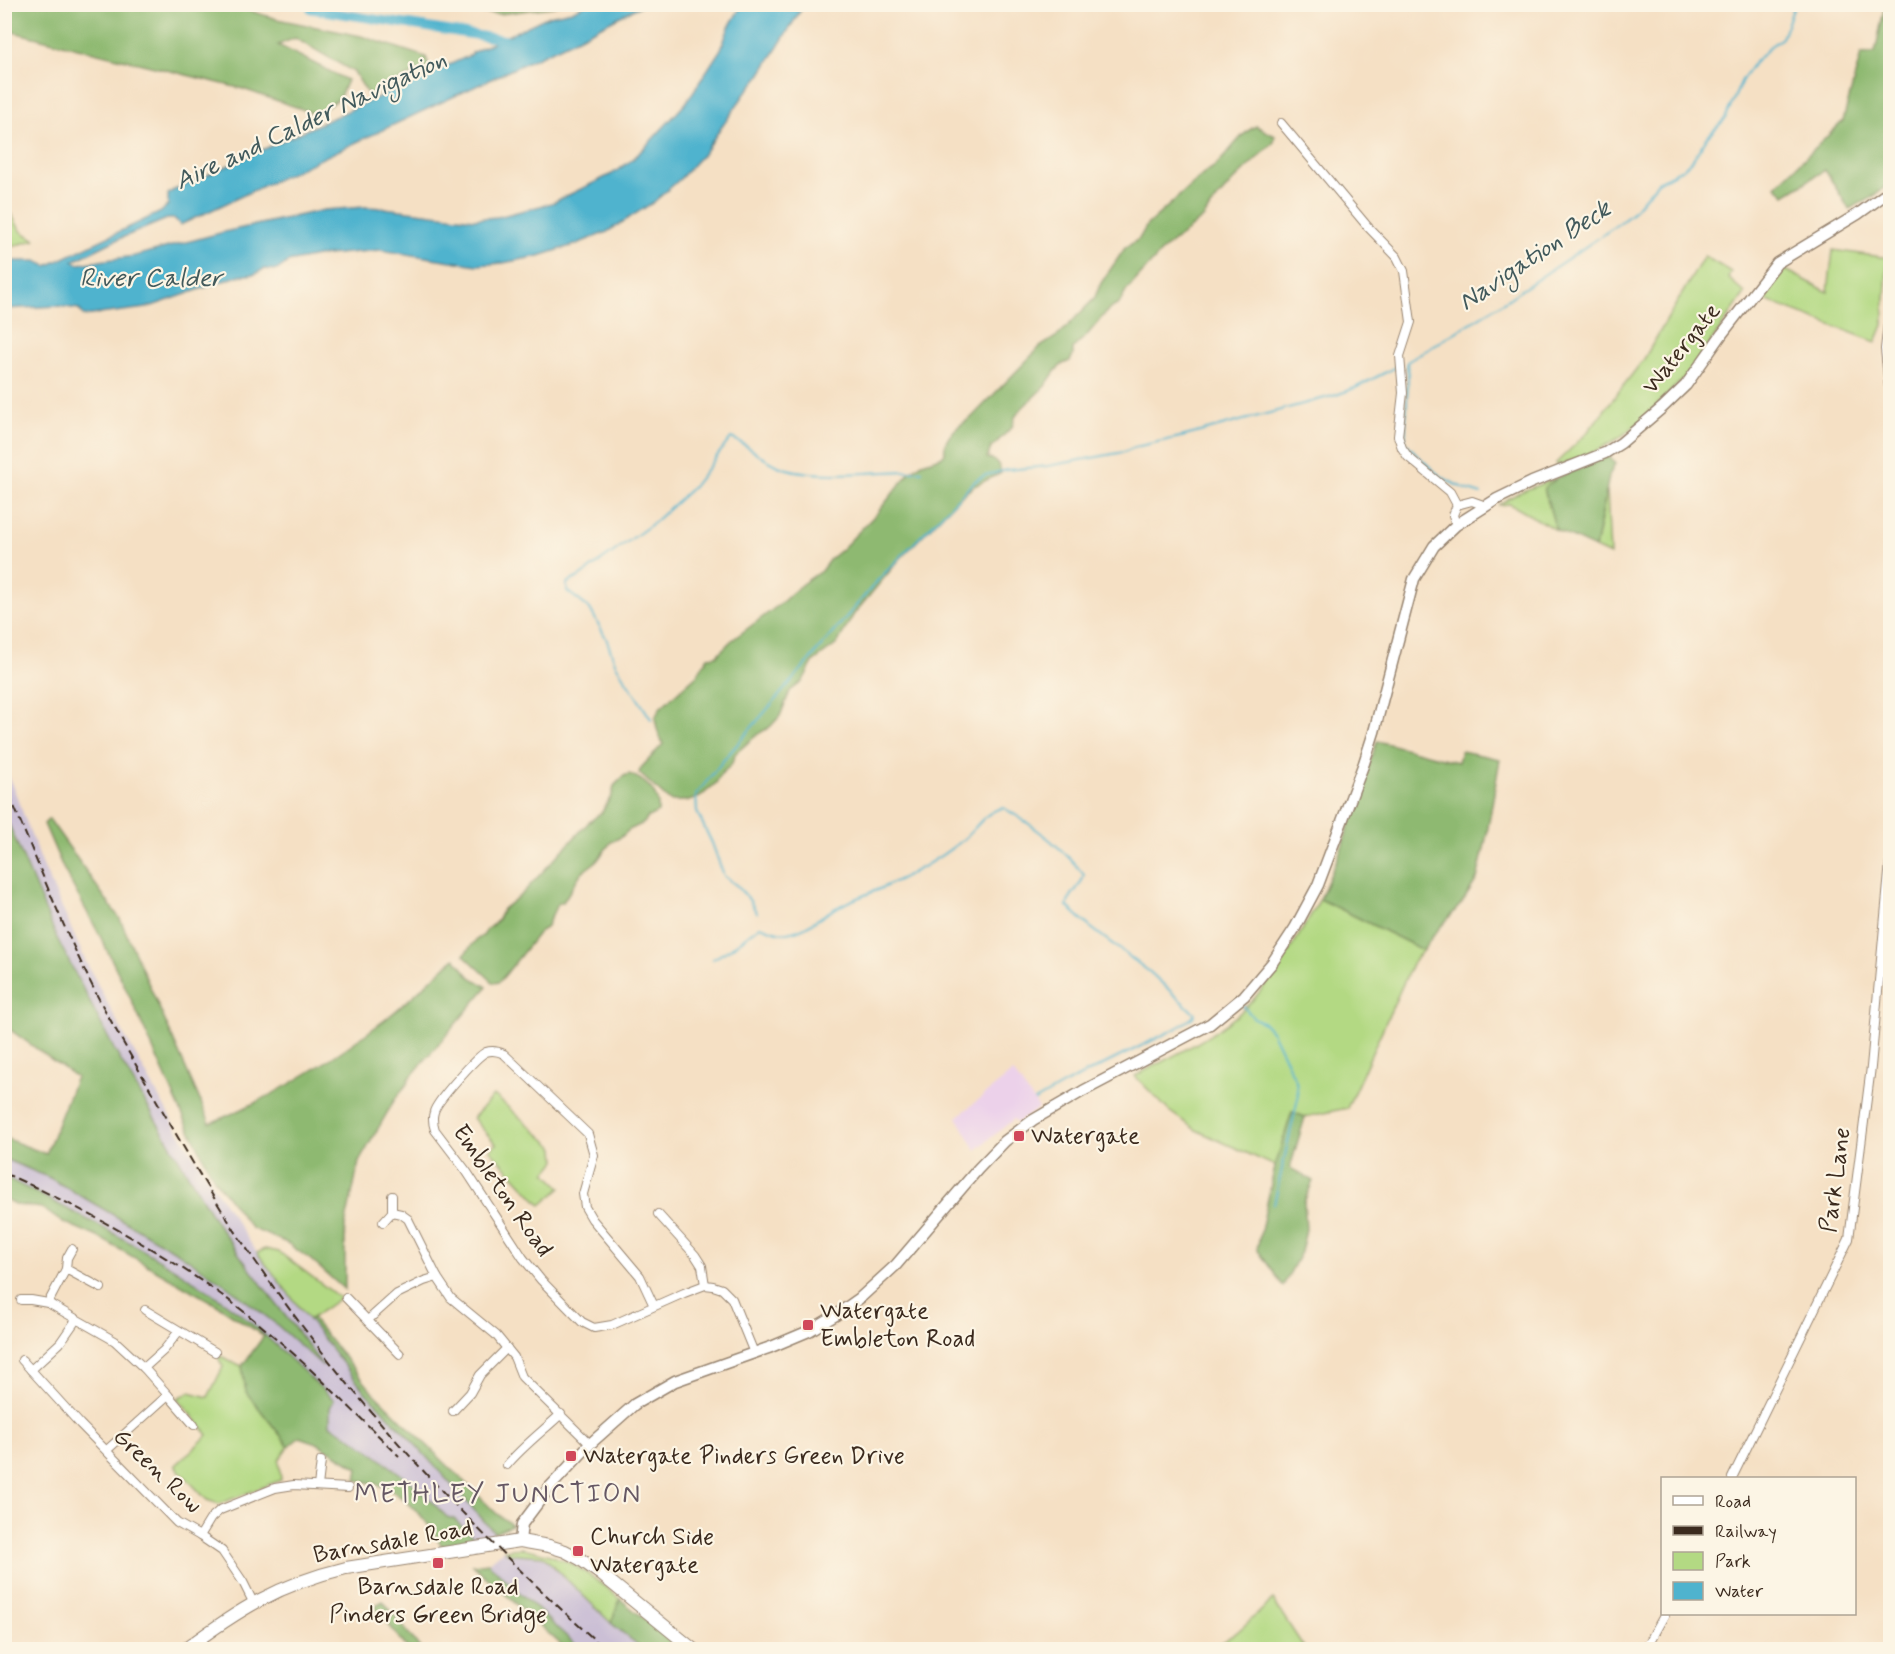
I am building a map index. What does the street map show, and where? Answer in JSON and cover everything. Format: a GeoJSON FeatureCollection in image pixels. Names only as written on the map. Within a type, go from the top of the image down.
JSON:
{"type":"FeatureCollection","features":[{"type":"Feature","properties":{"kind":"main road","name":"Watergate"},"geometry":{"type":"LineString","coordinates":[[520,1541],[520,1528],[528,1515],[569,1465],[635,1404],[657,1390],[693,1374],[754,1353],[809,1330],[836,1315],[873,1288],[896,1265],[1005,1141],[1033,1120],[1083,1091],[1210,1024],[1244,996],[1278,954],[1318,885],[1374,732],[1413,579],[1434,546],[1456,525],[1485,506],[1532,482],[1605,453],[1621,443],[1686,385],[1778,262],[1858,214],[1890,191]]}},
{"type":"Feature","properties":{"kind":"main road","name":"Barnsdale Road"},"geometry":{"type":"LineString","coordinates":[[184,1650],[253,1602],[285,1587],[346,1568],[520,1541],[549,1546],[580,1559],[603,1575],[694,1650]]}},
{"type":"Feature","properties":{"kind":"street"},"geometry":{"type":"LineString","coordinates":[[1281,123],[1368,227],[1397,256],[1404,271],[1411,322],[1400,356],[1403,393],[1398,436],[1401,448],[1408,457],[1450,492],[1457,505]]}},
{"type":"Feature","properties":{"kind":"street"},"geometry":{"type":"LineString","coordinates":[[1890,306],[1885,349],[1890,398]]}},
{"type":"Feature","properties":{"kind":"street"},"geometry":{"type":"LineString","coordinates":[[1457,505],[1472,501],[1485,506]]}},
{"type":"Feature","properties":{"kind":"street"},"geometry":{"type":"LineString","coordinates":[[1456,525],[1453,515],[1457,505]]}},
{"type":"Feature","properties":{"kind":"street","name":"Park Lane"},"geometry":{"type":"LineString","coordinates":[[1733,1477],[1850,1239],[1871,1067],[1890,862]]}},
{"type":"Feature","properties":{"kind":"street","name":"Embleton Road"},"geometry":{"type":"LineString","coordinates":[[654,1306],[640,1276],[585,1208],[584,1194],[594,1155],[588,1134],[504,1054],[497,1051],[484,1053],[478,1057],[436,1106],[433,1118],[435,1130],[467,1172],[523,1258],[582,1322],[594,1328],[612,1325],[705,1285]]}},
{"type":"Feature","properties":{"kind":"street"},"geometry":{"type":"LineString","coordinates":[[383,1222],[393,1212],[392,1196]]}},
{"type":"Feature","properties":{"kind":"street"},"geometry":{"type":"LineString","coordinates":[[393,1212],[408,1219],[437,1277],[451,1298],[496,1335],[514,1356],[522,1377],[590,1444]]}},
{"type":"Feature","properties":{"kind":"street"},"geometry":{"type":"LineString","coordinates":[[658,1214],[695,1255],[702,1266],[705,1285],[722,1289],[732,1299],[754,1353]]}},
{"type":"Feature","properties":{"kind":"street"},"geometry":{"type":"LineString","coordinates":[[48,1303],[66,1269],[67,1258],[72,1249]]}},
{"type":"Feature","properties":{"kind":"street"},"geometry":{"type":"LineString","coordinates":[[66,1269],[101,1288]]}},
{"type":"Feature","properties":{"kind":"street"},"geometry":{"type":"LineString","coordinates":[[368,1320],[397,1294],[437,1277]]}},
{"type":"Feature","properties":{"kind":"street"},"geometry":{"type":"LineString","coordinates":[[346,1298],[400,1354]]}},
{"type":"Feature","properties":{"kind":"street"},"geometry":{"type":"LineString","coordinates":[[21,1300],[48,1303],[115,1341],[144,1368],[194,1425]]}},
{"type":"Feature","properties":{"kind":"street"},"geometry":{"type":"LineString","coordinates":[[145,1310],[215,1352]]}},
{"type":"Feature","properties":{"kind":"street"},"geometry":{"type":"LineString","coordinates":[[31,1370],[60,1343],[76,1320]]}},
{"type":"Feature","properties":{"kind":"street"},"geometry":{"type":"LineString","coordinates":[[144,1368],[164,1350],[179,1331]]}},
{"type":"Feature","properties":{"kind":"street"},"geometry":{"type":"LineString","coordinates":[[453,1411],[471,1393],[480,1375],[507,1348]]}},
{"type":"Feature","properties":{"kind":"street","name":"Green Row"},"geometry":{"type":"LineString","coordinates":[[22,1360],[80,1424],[177,1523],[222,1551],[240,1576],[253,1602]]}},
{"type":"Feature","properties":{"kind":"street"},"geometry":{"type":"LineString","coordinates":[[107,1450],[168,1395]]}},
{"type":"Feature","properties":{"kind":"street"},"geometry":{"type":"LineString","coordinates":[[507,1465],[519,1451],[561,1414]]}},
{"type":"Feature","properties":{"kind":"street"},"geometry":{"type":"LineString","coordinates":[[318,1486],[321,1461]]}},
{"type":"Feature","properties":{"kind":"street"},"geometry":{"type":"LineString","coordinates":[[200,1536],[211,1518],[225,1507],[282,1486],[348,1488]]}},
{"type":"Feature","properties":{"kind":"street"},"geometry":{"type":"LineString","coordinates":[[1644,1650],[1664,1615]]}},
{"type":"Feature","properties":{"kind":"shaded area"},"geometry":{"type":"Polygon","coordinates":[[[4,763],[42,863],[86,962],[179,1133],[257,1253],[345,1367],[365,1392],[494,1532],[492,1536],[477,1540],[454,1519],[447,1517],[415,1485],[358,1442],[330,1425],[330,1408],[333,1399],[237,1311],[141,1249],[92,1221],[5,1177],[5,1159],[50,1178],[101,1207],[177,1252],[227,1286],[320,1362],[216,1222],[115,1051],[57,938],[5,813],[4,763]]]}},
{"type":"Feature","properties":{"kind":"shaded area"},"geometry":{"type":"Polygon","coordinates":[[[1013,1072],[1039,1108],[1017,1123],[1014,1119],[976,1150],[957,1117],[1013,1072]]]}},
{"type":"Feature","properties":{"kind":"shaded area"},"geometry":{"type":"Polygon","coordinates":[[[504,1550],[507,1553],[542,1556],[611,1623],[643,1649],[580,1649],[488,1563],[504,1550]]]}},
{"type":"Feature","properties":{"kind":"green space"},"geometry":{"type":"Polygon","coordinates":[[[5,4],[231,5],[277,19],[361,36],[426,57],[429,66],[369,96],[354,72],[295,38],[278,45],[347,80],[339,99],[316,114],[243,89],[5,30],[5,4]]]}},
{"type":"Feature","properties":{"kind":"green space"},"geometry":{"type":"Polygon","coordinates":[[[559,4],[500,14],[369,5],[559,4]]]}},
{"type":"Feature","properties":{"kind":"green space"},"geometry":{"type":"Polygon","coordinates":[[[1885,5],[1890,5],[1890,180],[1877,194],[1849,209],[1825,170],[1785,195],[1776,186],[1843,121],[1861,54],[1875,53],[1885,5]]]}},
{"type":"Feature","properties":{"kind":"green space"},"geometry":{"type":"Polygon","coordinates":[[[1256,126],[1275,136],[1274,142],[1232,182],[1204,217],[1165,248],[1127,290],[1119,304],[1108,310],[1073,348],[1070,361],[1056,370],[1045,386],[1021,409],[1012,427],[991,448],[987,458],[997,463],[1001,473],[974,486],[958,499],[899,560],[854,614],[837,644],[814,661],[802,682],[790,691],[780,716],[770,727],[736,753],[731,765],[721,774],[716,783],[700,797],[689,801],[670,801],[639,773],[663,744],[655,718],[660,708],[697,675],[708,657],[716,656],[731,641],[821,571],[830,559],[878,512],[909,473],[922,463],[941,457],[945,453],[946,442],[952,432],[971,418],[1040,347],[1059,335],[1094,299],[1101,283],[1125,248],[1139,239],[1147,225],[1213,168],[1242,136],[1256,126]]]}},
{"type":"Feature","properties":{"kind":"green space"},"geometry":{"type":"Polygon","coordinates":[[[4,203],[21,231],[35,240],[5,246],[4,203]]]}},
{"type":"Feature","properties":{"kind":"green space"},"geometry":{"type":"Polygon","coordinates":[[[1833,250],[1888,258],[1883,325],[1876,342],[1759,298],[1782,268],[1828,292],[1833,250]]]}},
{"type":"Feature","properties":{"kind":"green space"},"geometry":{"type":"Polygon","coordinates":[[[1704,256],[1731,272],[1728,278],[1745,293],[1691,371],[1641,421],[1619,438],[1596,451],[1558,466],[1556,463],[1586,434],[1644,359],[1704,256]]]}},
{"type":"Feature","properties":{"kind":"green space"},"geometry":{"type":"Polygon","coordinates":[[[1609,456],[1615,464],[1609,476],[1595,548],[1556,530],[1544,488],[1559,477],[1609,456]]]}},
{"type":"Feature","properties":{"kind":"green space"},"geometry":{"type":"Polygon","coordinates":[[[1559,477],[1544,488],[1556,530],[1510,504],[1498,505],[1518,493],[1559,477]]]}},
{"type":"Feature","properties":{"kind":"green space"},"geometry":{"type":"Polygon","coordinates":[[[1607,490],[1610,555],[1595,548],[1607,490]]]}},
{"type":"Feature","properties":{"kind":"green space"},"geometry":{"type":"Polygon","coordinates":[[[1377,741],[1458,762],[1461,751],[1500,759],[1477,879],[1462,903],[1423,950],[1320,899],[1341,850],[1377,741]]]}},
{"type":"Feature","properties":{"kind":"green space"},"geometry":{"type":"Polygon","coordinates":[[[629,774],[651,788],[657,799],[658,812],[611,842],[597,861],[581,873],[563,902],[557,904],[546,928],[539,932],[499,982],[494,983],[464,955],[476,940],[497,921],[503,909],[522,894],[588,823],[602,812],[612,795],[614,786],[629,774]]]}},
{"type":"Feature","properties":{"kind":"green space"},"geometry":{"type":"Polygon","coordinates":[[[4,813],[57,938],[115,1051],[216,1222],[323,1366],[276,1324],[227,1286],[177,1252],[50,1178],[5,1159],[5,1138],[46,1154],[76,1077],[5,1026],[5,997],[8,989],[4,987],[4,813]]]}},
{"type":"Feature","properties":{"kind":"green space"},"geometry":{"type":"Polygon","coordinates":[[[49,819],[120,919],[210,1123],[279,1090],[365,1035],[395,1012],[455,958],[469,976],[487,987],[408,1080],[409,1082],[395,1099],[359,1162],[345,1226],[345,1290],[311,1260],[287,1243],[251,1228],[214,1179],[129,995],[63,868],[44,824],[49,819]]]}},
{"type":"Feature","properties":{"kind":"green space"},"geometry":{"type":"Polygon","coordinates":[[[1320,899],[1423,950],[1412,964],[1347,1108],[1305,1117],[1292,1112],[1275,1166],[1196,1130],[1169,1111],[1135,1076],[1220,1029],[1244,1009],[1276,971],[1320,899]]]}},
{"type":"Feature","properties":{"kind":"green space"},"geometry":{"type":"Polygon","coordinates":[[[494,1095],[555,1148],[556,1161],[546,1173],[561,1188],[541,1205],[490,1150],[496,1144],[473,1118],[494,1095]]]}},
{"type":"Feature","properties":{"kind":"green space"},"geometry":{"type":"Polygon","coordinates":[[[1292,1112],[1305,1117],[1290,1168],[1313,1181],[1304,1202],[1306,1229],[1301,1252],[1283,1286],[1257,1249],[1275,1166],[1292,1112]]]}},
{"type":"Feature","properties":{"kind":"green space"},"geometry":{"type":"Polygon","coordinates":[[[5,1177],[154,1257],[212,1293],[239,1313],[334,1400],[330,1408],[330,1425],[358,1442],[415,1485],[447,1517],[454,1519],[477,1540],[442,1546],[420,1515],[400,1496],[383,1487],[356,1480],[358,1468],[317,1443],[300,1437],[289,1446],[246,1392],[242,1366],[264,1336],[217,1305],[100,1238],[59,1220],[42,1208],[16,1205],[5,1199],[5,1177]]]}},
{"type":"Feature","properties":{"kind":"green space"},"geometry":{"type":"Polygon","coordinates":[[[265,1249],[279,1252],[340,1298],[309,1320],[257,1253],[265,1249]]]}},
{"type":"Feature","properties":{"kind":"green space"},"geometry":{"type":"Polygon","coordinates":[[[312,1318],[372,1391],[497,1514],[512,1525],[494,1532],[365,1392],[309,1320],[312,1318]]]}},
{"type":"Feature","properties":{"kind":"green space"},"geometry":{"type":"Polygon","coordinates":[[[218,1357],[242,1366],[246,1392],[289,1446],[279,1460],[281,1480],[219,1504],[207,1500],[175,1466],[208,1435],[178,1398],[190,1392],[208,1397],[223,1367],[218,1357]]]}},
{"type":"Feature","properties":{"kind":"green space"},"geometry":{"type":"Polygon","coordinates":[[[522,1548],[564,1560],[597,1580],[620,1599],[611,1623],[543,1556],[507,1553],[504,1550],[522,1548]]]}},
{"type":"Feature","properties":{"kind":"green space"},"geometry":{"type":"Polygon","coordinates":[[[488,1563],[580,1649],[566,1649],[473,1565],[488,1563]]]}},
{"type":"Feature","properties":{"kind":"green space"},"geometry":{"type":"Polygon","coordinates":[[[620,1599],[681,1649],[643,1649],[611,1623],[620,1599]]]}},
{"type":"Feature","properties":{"kind":"green space"},"geometry":{"type":"Polygon","coordinates":[[[1273,1600],[1305,1649],[1211,1649],[1236,1633],[1273,1600]]]}},
{"type":"Feature","properties":{"kind":"green space"},"geometry":{"type":"Polygon","coordinates":[[[383,1601],[421,1649],[408,1649],[374,1606],[383,1601]]]}},
{"type":"Feature","properties":{"kind":"water","name":"River Calder"},"geometry":{"type":"Polygon","coordinates":[[[586,4],[642,5],[570,42],[180,225],[175,219],[167,219],[73,261],[78,264],[135,256],[224,232],[324,210],[384,208],[474,219],[498,217],[552,203],[612,174],[632,160],[647,145],[686,103],[721,49],[729,27],[742,5],[804,5],[759,77],[703,154],[680,179],[654,202],[607,232],[574,245],[539,256],[477,265],[380,250],[317,256],[288,262],[277,270],[264,269],[255,274],[238,276],[146,308],[84,316],[79,309],[58,306],[5,309],[5,261],[36,261],[47,266],[161,212],[168,205],[168,194],[172,191],[471,55],[549,16],[572,11],[586,4]]]}},
{"type":"Feature","properties":{"kind":"waterway","name":"Navigation Beck"},"geometry":{"type":"LineString","coordinates":[[1481,494],[1439,475],[1405,442],[1407,362],[1498,306],[1610,230],[1630,215],[1658,182],[1684,168],[1708,136],[1725,119],[1742,80],[1754,63],[1782,38],[1795,4]]}},
{"type":"Feature","properties":{"kind":"waterway"},"geometry":{"type":"LineString","coordinates":[[311,9],[513,41]]}},
{"type":"Feature","properties":{"kind":"waterway"},"geometry":{"type":"LineString","coordinates":[[757,913],[748,898],[724,876],[697,812],[696,795],[879,579],[975,481],[986,475],[1007,470],[1048,466],[1124,452],[1135,447],[1185,436],[1336,395],[1396,367]]}},
{"type":"Feature","properties":{"kind":"waterway"},"geometry":{"type":"LineString","coordinates":[[651,719],[616,665],[606,638],[590,609],[567,591],[567,583],[579,577],[652,524],[693,487],[731,438],[778,466],[810,473],[922,471]]}},
{"type":"Feature","properties":{"kind":"waterway"},"geometry":{"type":"LineString","coordinates":[[713,959],[760,926],[776,932],[793,932],[844,904],[906,876],[959,843],[985,817],[1004,808],[1047,838],[1084,875],[1067,906],[1090,927],[1151,973],[1195,1014],[1177,1028],[1035,1101]]}},
{"type":"Feature","properties":{"kind":"waterway"},"geometry":{"type":"LineString","coordinates":[[1243,1006],[1272,1032],[1296,1081],[1298,1098],[1274,1204]]}},
{"type":"Feature","properties":{"kind":"railway"},"geometry":{"type":"LineString","coordinates":[[4,782],[62,921],[101,1003],[204,1182],[258,1265],[336,1369],[420,1468],[511,1561],[606,1650]]}},
{"type":"Feature","properties":{"kind":"railway"},"geometry":{"type":"LineString","coordinates":[[4,1173],[64,1201],[125,1234],[183,1269],[238,1307],[321,1379],[399,1456]]}},
{"type":"Feature","properties":{"kind":"place","name":"Watergate"},"geometry":{"type":"Point","coordinates":[1019,1136]}},
{"type":"Feature","properties":{"kind":"place","name":"Watergate Embleton Road"},"geometry":{"type":"Point","coordinates":[808,1325]}},
{"type":"Feature","properties":{"kind":"place","name":"Watergate Pinders Green Drive"},"geometry":{"type":"Point","coordinates":[571,1456]}},
{"type":"Feature","properties":{"kind":"place","name":"Church Side Watergate"},"geometry":{"type":"Point","coordinates":[578,1551]}},
{"type":"Feature","properties":{"kind":"place","name":"Barnsdale Road Pinders Green Bridge"},"geometry":{"type":"Point","coordinates":[438,1563]}},
{"type":"Feature","properties":{"kind":"district","name":"METHLEY JUNCTION"},"geometry":{"type":"Point","coordinates":[498,1494]}},
{"type":"Feature","properties":{"kind":"water label","name":"Aire and Calder Navigation"},"geometry":{"type":"Point","coordinates":[311,121]}}]}
